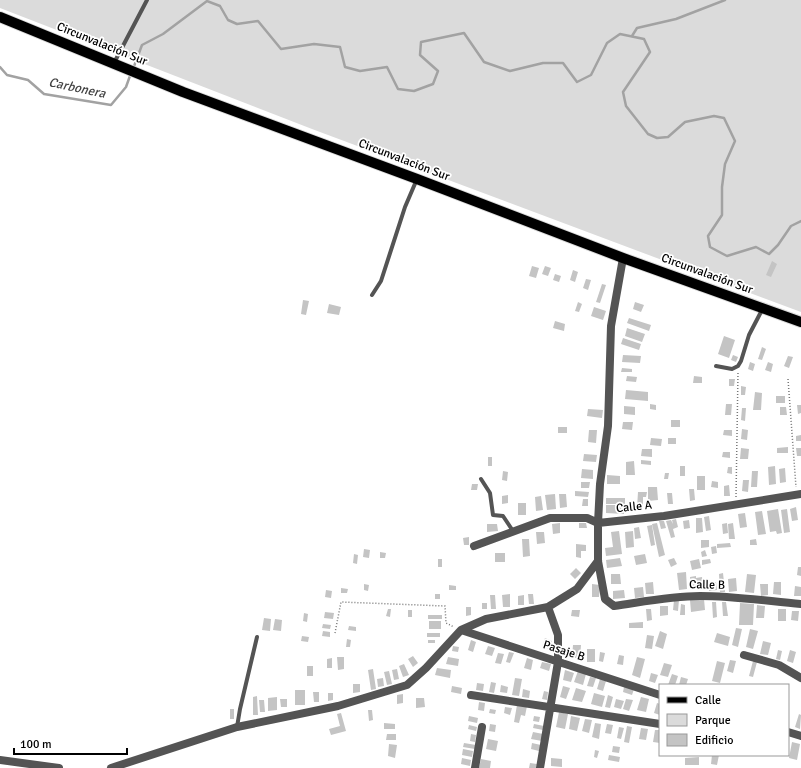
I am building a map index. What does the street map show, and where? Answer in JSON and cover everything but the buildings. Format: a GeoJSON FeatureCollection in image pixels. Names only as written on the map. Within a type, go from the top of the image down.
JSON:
{"type":"FeatureCollection","features":[{"type":"Feature","properties":{"kind":"main road","name":"Circunvalación Sur"},"geometry":{"type":"LineString","coordinates":[[0,17],[125,68],[623,258],[801,322]]}},
{"type":"Feature","properties":{"kind":"street"},"geometry":{"type":"LineString","coordinates":[[111,768],[237,727],[338,706],[406,685],[426,668],[461,630],[486,619],[548,606],[577,590],[598,561],[600,484],[608,426],[611,326],[623,258]]}},
{"type":"Feature","properties":{"kind":"street","name":"Calle A"},"geometry":{"type":"LineString","coordinates":[[474,546],[550,518],[587,518],[598,523],[664,516],[799,495]]}},
{"type":"Feature","properties":{"kind":"street","name":"Calle B"},"geometry":{"type":"LineString","coordinates":[[598,561],[605,599],[614,606],[658,599],[699,596],[747,598],[801,604]]}},
{"type":"Feature","properties":{"kind":"street"},"geometry":{"type":"LineString","coordinates":[[540,768],[558,662],[558,635],[548,606]]}},
{"type":"Feature","properties":{"kind":"street","name":"Pasaje B"},"geometry":{"type":"LineString","coordinates":[[461,630],[659,695]]}},
{"type":"Feature","properties":{"kind":"street"},"geometry":{"type":"LineString","coordinates":[[744,655],[779,665],[801,678]]}},
{"type":"Feature","properties":{"kind":"street"},"geometry":{"type":"LineString","coordinates":[[472,695],[659,724]]}},
{"type":"Feature","properties":{"kind":"street"},"geometry":{"type":"LineString","coordinates":[[475,768],[482,727]]}},
{"type":"Feature","properties":{"kind":"street"},"geometry":{"type":"LineString","coordinates":[[789,732],[801,736]]}},
{"type":"Feature","properties":{"kind":"street"},"geometry":{"type":"LineString","coordinates":[[0,760],[59,768]]}},
{"type":"Feature","properties":{"kind":"lane"},"geometry":{"type":"LineString","coordinates":[[114,63],[147,0]]}},
{"type":"Feature","properties":{"kind":"lane"},"geometry":{"type":"LineString","coordinates":[[372,295],[381,281],[405,207],[417,179]]}},
{"type":"Feature","properties":{"kind":"lane"},"geometry":{"type":"LineString","coordinates":[[716,366],[732,369],[738,366],[749,335],[764,308]]}},
{"type":"Feature","properties":{"kind":"lane"},"geometry":{"type":"LineString","coordinates":[[481,479],[490,494],[493,515],[503,516],[513,531]]}},
{"type":"Feature","properties":{"kind":"lane"},"geometry":{"type":"LineString","coordinates":[[237,727],[257,637]]}},
{"type":"Feature","properties":{"kind":"path"},"geometry":{"type":"LineString","coordinates":[[736,504],[738,366]]}},
{"type":"Feature","properties":{"kind":"path"},"geometry":{"type":"LineString","coordinates":[[788,379],[799,495]]}},
{"type":"Feature","properties":{"kind":"path"},"geometry":{"type":"LineString","coordinates":[[336,633],[341,602],[445,606],[446,623],[461,630]]}},
{"type":"Feature","properties":{"kind":"green space"},"geometry":{"type":"Polygon","coordinates":[[[0,0],[801,0],[801,312],[312,129],[0,8],[0,0]]]}},
{"type":"Feature","properties":{"kind":"waterway"},"geometry":{"type":"LineString","coordinates":[[632,36],[637,28],[676,19],[725,0]]}},
{"type":"Feature","properties":{"kind":"waterway","name":"Carbonera"},"geometry":{"type":"LineString","coordinates":[[133,69],[142,45],[163,34],[207,1],[220,6],[228,20],[237,24],[258,21],[281,49],[314,44],[340,47],[345,67],[360,71],[387,67],[398,89],[414,91],[433,84],[438,71],[420,55],[421,42],[464,33],[484,62],[510,71],[543,63],[563,63],[577,82],[591,75],[607,43],[620,34],[644,39],[650,52],[623,92],[626,106],[648,134],[657,138],[668,137],[685,122],[714,116],[724,118],[735,141],[725,164],[722,187],[722,215],[708,236],[710,247],[727,256],[756,247],[769,254],[778,245],[791,226],[801,221]]}},
{"type":"Feature","properties":{"kind":"waterway","name":"Carbonera"},"geometry":{"type":"LineString","coordinates":[[0,67],[7,75],[28,80],[44,94],[111,105],[126,87],[131,73]]}}]}
